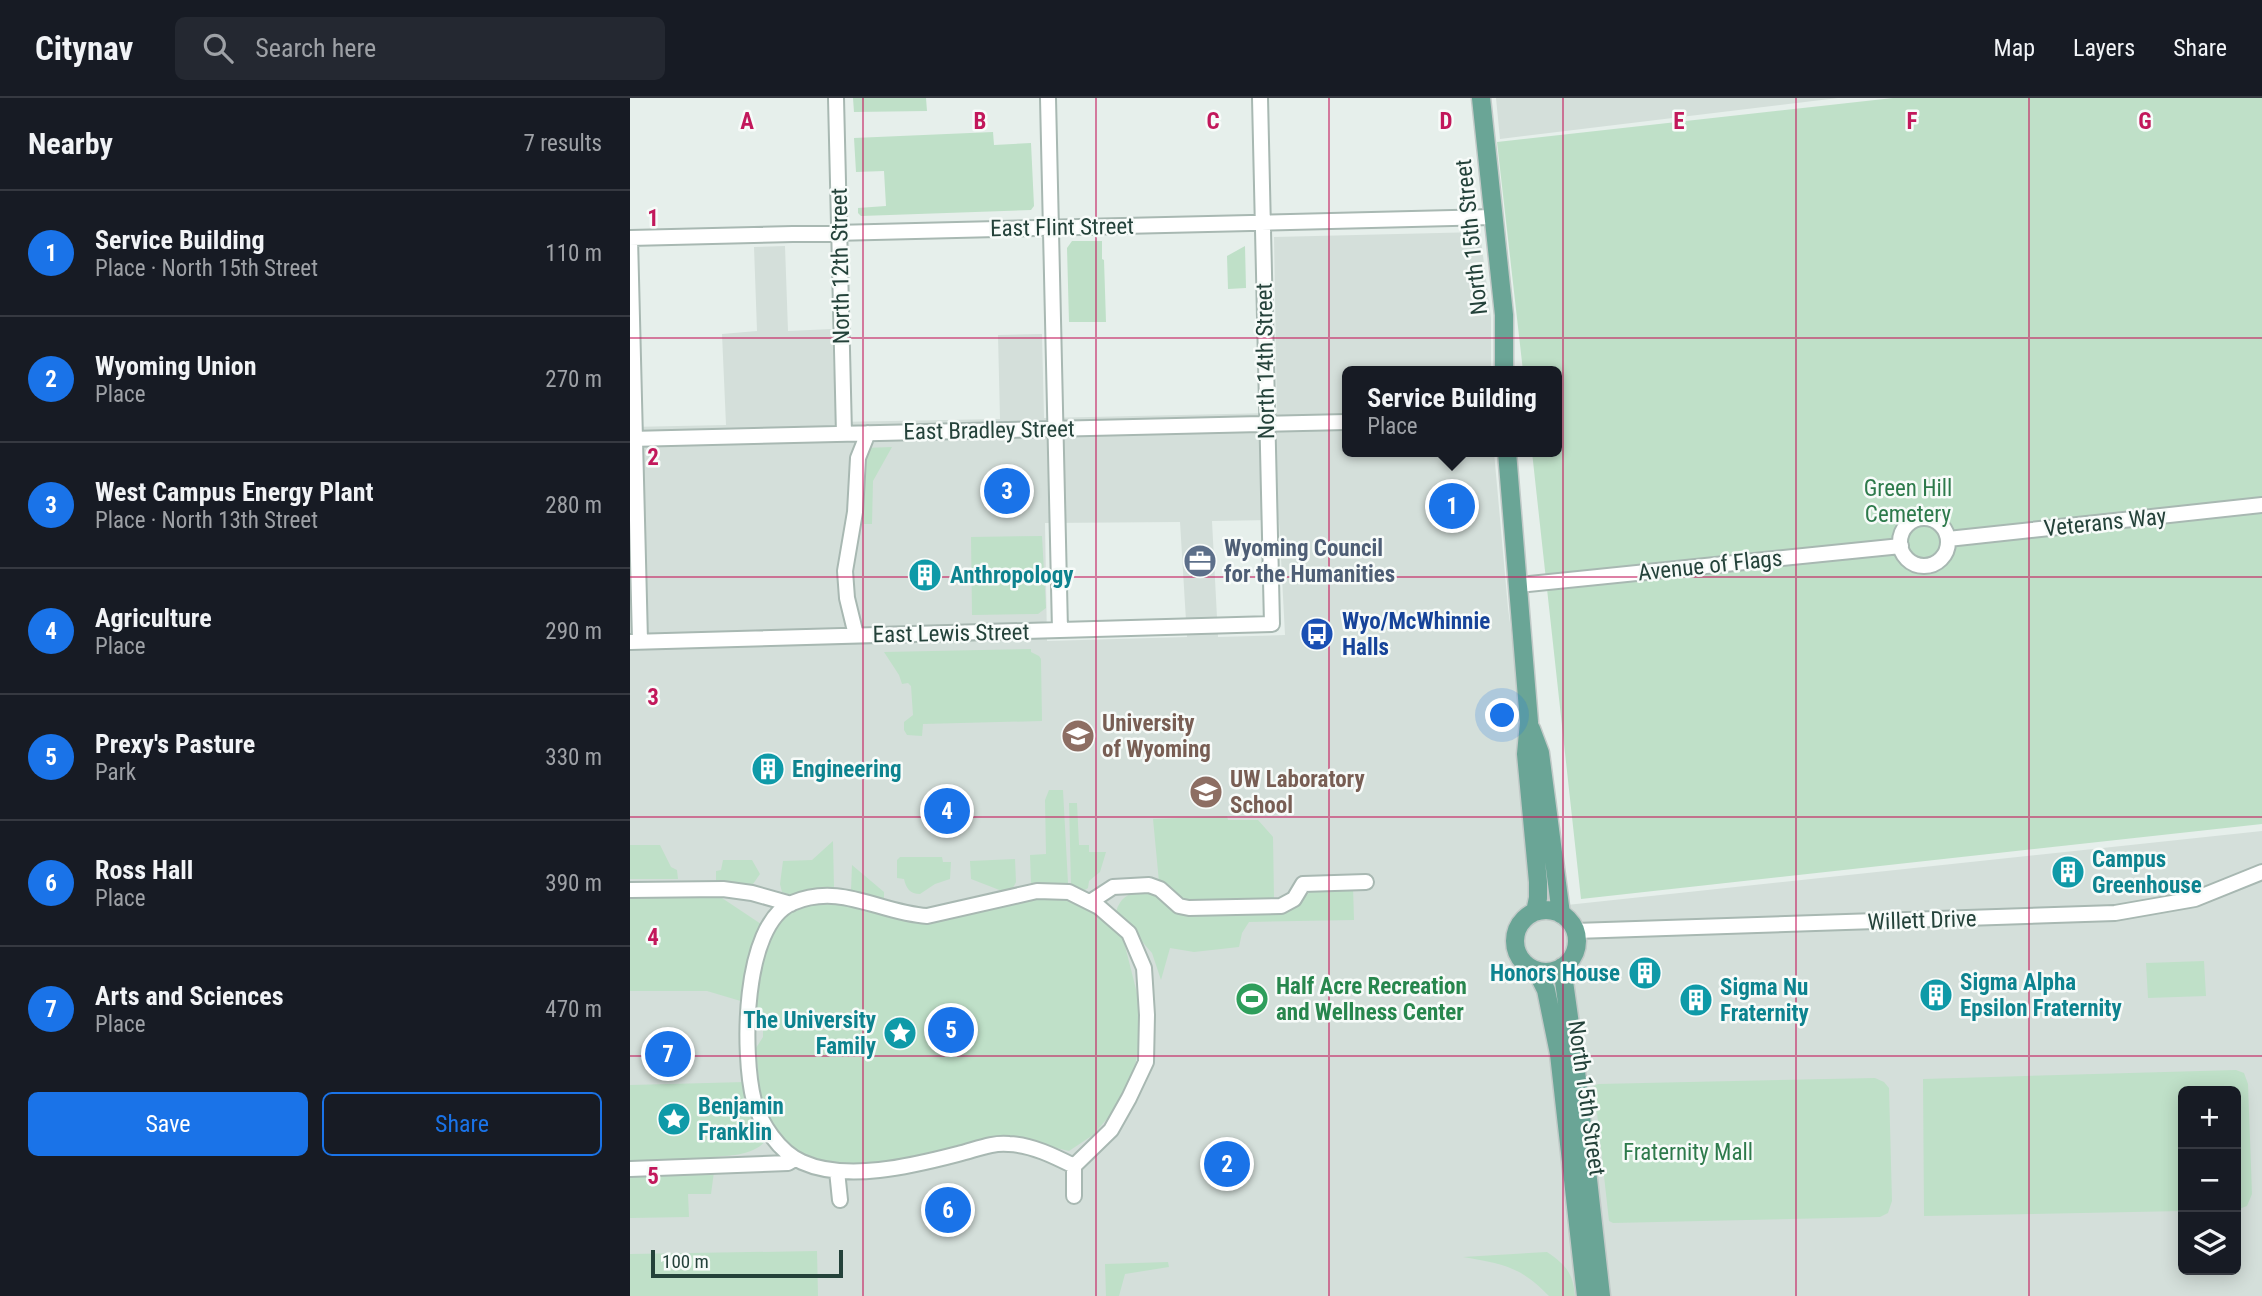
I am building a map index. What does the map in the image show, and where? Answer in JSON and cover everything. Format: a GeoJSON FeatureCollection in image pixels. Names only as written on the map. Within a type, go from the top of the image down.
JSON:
{"type":"FeatureCollection","features":[{"type":"Feature","properties":{"kind":"main road","name":"North 15th Street"},"geometry":{"type":"LineString","coordinates":[[1482,98],[1504,315],[1504,366]]}},
{"type":"Feature","properties":{"kind":"main road"},"geometry":{"type":"LineString","coordinates":[[1507,457],[1529,722],[1526,754],[1538,882],[1535,912],[1561,914],[1575,931],[1576,949],[1573,957],[1562,967],[1548,972],[1536,970]]}},
{"type":"Feature","properties":{"kind":"main road"},"geometry":{"type":"LineString","coordinates":[[1529,722],[1540,753],[1561,914]]}},
{"type":"Feature","properties":{"kind":"main road","name":"North 15th Street"},"geometry":{"type":"LineString","coordinates":[[1535,912],[1523,920],[1515,940],[1522,960],[1536,970],[1546,990],[1588,1236]]}},
{"type":"Feature","properties":{"kind":"main road","name":"North 15th Street"},"geometry":{"type":"LineString","coordinates":[[1562,967],[1588,1236]]}},
{"type":"Feature","properties":{"kind":"main road"},"geometry":{"type":"LineString","coordinates":[[1586,1296],[1588,1236]]}},
{"type":"Feature","properties":{"kind":"main road"},"geometry":{"type":"LineString","coordinates":[[1588,1236],[1601,1296]]}},
{"type":"Feature","properties":{"kind":"street","name":"North 12th Street"},"geometry":{"type":"LineString","coordinates":[[835,98],[844,434]]}},
{"type":"Feature","properties":{"kind":"street"},"geometry":{"type":"LineString","coordinates":[[1048,98],[1060,630]]}},
{"type":"Feature","properties":{"kind":"street","name":"North 14th Street"},"geometry":{"type":"LineString","coordinates":[[1259,98],[1272,624]]}},
{"type":"Feature","properties":{"kind":"street","name":"East Flint Street"},"geometry":{"type":"LineString","coordinates":[[630,238],[1493,216]]}},
{"type":"Feature","properties":{"kind":"street"},"geometry":{"type":"LineString","coordinates":[[630,238],[635,641]]}},
{"type":"Feature","properties":{"kind":"street","name":"East Bradley Street"},"geometry":{"type":"LineString","coordinates":[[632,439],[1342,422]]}},
{"type":"Feature","properties":{"kind":"street"},"geometry":{"type":"LineString","coordinates":[[856,635],[847,598],[845,571],[855,512],[858,458],[868,433]]}},
{"type":"Feature","properties":{"kind":"street","name":"Veterans Way"},"geometry":{"type":"LineString","coordinates":[[1948,539],[2262,505]]}},
{"type":"Feature","properties":{"kind":"street"},"geometry":{"type":"LineString","coordinates":[[1925,518],[1943,527],[1948,539],[1945,554],[1927,565],[1907,559],[1901,545],[1902,532],[1912,522],[1925,518]]}},
{"type":"Feature","properties":{"kind":"street","name":"Avenue of Flags"},"geometry":{"type":"LineString","coordinates":[[1519,584],[1901,545]]}},
{"type":"Feature","properties":{"kind":"street","name":"East Lewis Street"},"geometry":{"type":"LineString","coordinates":[[635,641],[1272,624]]}},
{"type":"Feature","properties":{"kind":"street","name":"Willett Drive"},"geometry":{"type":"LineString","coordinates":[[1575,931],[2115,913],[2185,901],[2262,872]]}},
{"type":"Feature","properties":{"kind":"street"},"geometry":{"type":"LineString","coordinates":[[1090,902],[1113,887],[1149,885],[1160,888],[1179,906],[1189,908],[1281,906],[1294,899],[1303,884],[1366,882]]}},
{"type":"Feature","properties":{"kind":"street"},"geometry":{"type":"LineString","coordinates":[[630,890],[723,889],[752,893],[791,904]]}},
{"type":"Feature","properties":{"kind":"street"},"geometry":{"type":"LineString","coordinates":[[1074,1166],[1035,1149],[1010,1143],[993,1144],[928,1162],[855,1172],[824,1170],[795,1159],[767,1130],[755,1102],[748,1054],[749,998],[757,955],[775,914],[791,904],[823,896],[841,895],[909,915],[927,916],[1037,891],[1069,892],[1090,902],[1129,933],[1144,968],[1146,1062],[1111,1130],[1074,1166],[1074,1196]]}},
{"type":"Feature","properties":{"kind":"street"},"geometry":{"type":"LineString","coordinates":[[630,1169],[788,1163],[795,1159]]}},
{"type":"Feature","properties":{"kind":"street"},"geometry":{"type":"LineString","coordinates":[[837,1171],[840,1200]]}},
{"type":"Feature","properties":{"kind":"shaded area"},"geometry":{"type":"Polygon","coordinates":[[[1496,98],[1838,98],[1500,139],[1496,98]]]}},
{"type":"Feature","properties":{"kind":"shaded area","name":"University of Wyoming"},"geometry":{"type":"Polygon","coordinates":[[[1480,232],[1491,318],[1491,366],[1342,366],[1342,457],[1494,457],[1508,608],[1548,907],[2262,831],[2262,1296],[630,1296],[630,427],[726,425],[722,334],[757,331],[754,247],[785,246],[788,331],[832,329],[836,422],[1000,419],[998,335],[1042,334],[1044,418],[1277,413],[1274,237],[1480,232]],[[1279,520],[1212,521],[1218,637],[1285,635],[1279,520]],[[1180,522],[1045,523],[1047,641],[1187,637],[1180,522]]]}},
{"type":"Feature","properties":{"kind":"green space"},"geometry":{"type":"Polygon","coordinates":[[[853,98],[926,98],[927,111],[854,112],[853,98]]]}},
{"type":"Feature","properties":{"kind":"green space","name":"Green Hill Cemetery"},"geometry":{"type":"Polygon","coordinates":[[[1893,98],[2262,98],[2262,824],[1581,899],[1533,457],[1562,457],[1562,366],[1522,366],[1497,142],[1893,98]]]}},
{"type":"Feature","properties":{"kind":"green space"},"geometry":{"type":"Polygon","coordinates":[[[993,132],[994,145],[1031,143],[1034,206],[1031,210],[861,216],[858,213],[858,208],[886,206],[884,171],[856,172],[854,138],[993,132]]]}},
{"type":"Feature","properties":{"kind":"green space"},"geometry":{"type":"Polygon","coordinates":[[[1072,241],[1102,241],[1106,322],[1069,322],[1067,248],[1072,241]]]}},
{"type":"Feature","properties":{"kind":"green space"},"geometry":{"type":"Polygon","coordinates":[[[1245,246],[1246,288],[1228,289],[1227,256],[1245,246]]]}},
{"type":"Feature","properties":{"kind":"green space"},"geometry":{"type":"Polygon","coordinates":[[[892,447],[873,481],[872,524],[864,524],[863,448],[892,447]]]}},
{"type":"Feature","properties":{"kind":"green space"},"geometry":{"type":"Polygon","coordinates":[[[1042,536],[1046,608],[1038,614],[972,615],[971,537],[1042,536]]]}},
{"type":"Feature","properties":{"kind":"green space"},"geometry":{"type":"Polygon","coordinates":[[[1031,649],[1031,652],[1041,659],[1042,721],[923,724],[922,736],[907,735],[904,722],[913,715],[911,686],[908,683],[902,684],[884,652],[1031,649]]]}},
{"type":"Feature","properties":{"kind":"green space"},"geometry":{"type":"Polygon","coordinates":[[[1049,790],[1063,790],[1068,883],[1031,884],[1030,855],[1046,854],[1045,800],[1049,790]]]}},
{"type":"Feature","properties":{"kind":"green space"},"geometry":{"type":"Polygon","coordinates":[[[1069,803],[1077,803],[1079,845],[1089,845],[1089,852],[1106,852],[1100,872],[1089,881],[1085,890],[1071,885],[1069,803]]]}},
{"type":"Feature","properties":{"kind":"green space"},"geometry":{"type":"Polygon","coordinates":[[[1227,816],[1228,820],[1258,820],[1273,837],[1274,898],[1186,901],[1159,882],[1153,819],[1227,816]]]}},
{"type":"Feature","properties":{"kind":"green space"},"geometry":{"type":"Polygon","coordinates":[[[833,841],[834,888],[794,896],[782,892],[780,884],[783,861],[812,860],[833,841]]]}},
{"type":"Feature","properties":{"kind":"green space"},"geometry":{"type":"Polygon","coordinates":[[[630,845],[660,845],[671,867],[677,870],[678,879],[630,879],[630,845]]]}},
{"type":"Feature","properties":{"kind":"green space"},"geometry":{"type":"Polygon","coordinates":[[[900,857],[942,857],[943,862],[951,862],[950,879],[935,884],[920,894],[911,892],[904,879],[897,878],[897,860],[900,857]]]}},
{"type":"Feature","properties":{"kind":"green space"},"geometry":{"type":"Polygon","coordinates":[[[1015,859],[1016,882],[1012,890],[1002,891],[971,879],[970,861],[1015,859]]]}},
{"type":"Feature","properties":{"kind":"green space"},"geometry":{"type":"Polygon","coordinates":[[[723,860],[752,860],[760,874],[753,884],[716,885],[716,871],[721,870],[723,860]]]}},
{"type":"Feature","properties":{"kind":"green space"},"geometry":{"type":"Polygon","coordinates":[[[852,865],[884,892],[884,901],[851,890],[852,865]]]}},
{"type":"Feature","properties":{"kind":"green space"},"geometry":{"type":"Polygon","coordinates":[[[1353,886],[1354,920],[1249,922],[1242,933],[1239,947],[1194,952],[1170,948],[1161,980],[1152,953],[1116,912],[1124,898],[1137,893],[1152,894],[1166,901],[1297,904],[1311,891],[1353,886]]]}},
{"type":"Feature","properties":{"kind":"green space"},"geometry":{"type":"Polygon","coordinates":[[[716,894],[761,924],[744,1002],[707,991],[630,991],[630,895],[716,894]]]}},
{"type":"Feature","properties":{"kind":"green space"},"geometry":{"type":"Polygon","coordinates":[[[1041,897],[1077,900],[1104,919],[1123,938],[1139,1001],[1138,1048],[1134,1073],[1112,1113],[1093,1135],[1069,1151],[1014,1138],[892,1164],[823,1163],[805,1157],[785,1142],[773,1128],[760,1093],[756,1048],[763,1037],[763,1023],[756,1011],[761,954],[783,916],[819,902],[844,902],[906,921],[941,921],[1041,897]]]}},
{"type":"Feature","properties":{"kind":"green space"},"geometry":{"type":"Polygon","coordinates":[[[2204,961],[2206,996],[2148,998],[2146,963],[2204,961]]]}},
{"type":"Feature","properties":{"kind":"green space"},"geometry":{"type":"Polygon","coordinates":[[[2236,1070],[2244,1073],[2248,1084],[2252,1194],[2247,1206],[2241,1208],[2241,1086],[2178,1086],[2178,1211],[1924,1216],[1923,1079],[2236,1070]]]}},
{"type":"Feature","properties":{"kind":"green space","name":"Fraternity Mall"},"geometry":{"type":"Polygon","coordinates":[[[1875,1078],[1889,1088],[1892,1201],[1888,1213],[1880,1217],[1609,1221],[1594,1086],[1875,1078]]]}},
{"type":"Feature","properties":{"kind":"green space"},"geometry":{"type":"Polygon","coordinates":[[[746,1082],[767,1139],[750,1151],[716,1157],[711,1194],[688,1194],[689,1217],[630,1218],[630,1085],[746,1082]]]}},
{"type":"Feature","properties":{"kind":"green space"},"geometry":{"type":"Polygon","coordinates":[[[817,1251],[818,1296],[630,1296],[630,1254],[817,1251]]]}},
{"type":"Feature","properties":{"kind":"green space"},"geometry":{"type":"Polygon","coordinates":[[[1547,1252],[1567,1270],[1575,1296],[1549,1296],[1520,1272],[1463,1257],[1547,1252]]]}},
{"type":"Feature","properties":{"kind":"green space"},"geometry":{"type":"Polygon","coordinates":[[[1168,1262],[1169,1267],[1125,1274],[1119,1296],[1106,1296],[1105,1264],[1168,1262]]]}},
{"type":"Feature","properties":{"kind":"place","name":"West Campus Energy Plant"},"geometry":{"type":"Point","coordinates":[1007,491]}},
{"type":"Feature","properties":{"kind":"place","name":"Service Building"},"geometry":{"type":"Point","coordinates":[1452,506]}},
{"type":"Feature","properties":{"kind":"place","name":"Wyoming Council for the Humanities"},"geometry":{"type":"Point","coordinates":[1200,561]}},
{"type":"Feature","properties":{"kind":"place","name":"Anthropology"},"geometry":{"type":"Point","coordinates":[925,575]}},
{"type":"Feature","properties":{"kind":"place","name":"Wyo/McWhinnie Halls"},"geometry":{"type":"Point","coordinates":[1317,634]}},
{"type":"Feature","properties":{"kind":"place","name":"University of Wyoming"},"geometry":{"type":"Point","coordinates":[1078,736]}},
{"type":"Feature","properties":{"kind":"place","name":"Engineering"},"geometry":{"type":"Point","coordinates":[768,769]}},
{"type":"Feature","properties":{"kind":"place","name":"UW Laboratory School"},"geometry":{"type":"Point","coordinates":[1206,792]}},
{"type":"Feature","properties":{"kind":"place","name":"Agriculture"},"geometry":{"type":"Point","coordinates":[947,811]}},
{"type":"Feature","properties":{"kind":"place","name":"Campus Greenhouse"},"geometry":{"type":"Point","coordinates":[2068,872]}},
{"type":"Feature","properties":{"kind":"place","name":"Honors House"},"geometry":{"type":"Point","coordinates":[1645,973]}},
{"type":"Feature","properties":{"kind":"place","name":"Sigma Alpha Epsilon Fraternity"},"geometry":{"type":"Point","coordinates":[1936,995]}},
{"type":"Feature","properties":{"kind":"place","name":"Half Acre Recreation and Wellness Center"},"geometry":{"type":"Point","coordinates":[1252,999]}},
{"type":"Feature","properties":{"kind":"place","name":"Sigma Nu Fraternity"},"geometry":{"type":"Point","coordinates":[1696,1000]}},
{"type":"Feature","properties":{"kind":"place","name":"Prexy's Pasture"},"geometry":{"type":"Point","coordinates":[951,1030]}},
{"type":"Feature","properties":{"kind":"place","name":"The University Family"},"geometry":{"type":"Point","coordinates":[900,1033]}},
{"type":"Feature","properties":{"kind":"place","name":"Arts and Sciences"},"geometry":{"type":"Point","coordinates":[668,1054]}},
{"type":"Feature","properties":{"kind":"place","name":"Benjamin Franklin"},"geometry":{"type":"Point","coordinates":[674,1119]}},
{"type":"Feature","properties":{"kind":"place","name":"Wyoming Union"},"geometry":{"type":"Point","coordinates":[1227,1164]}},
{"type":"Feature","properties":{"kind":"place","name":"Ross Hall"},"geometry":{"type":"Point","coordinates":[948,1210]}}]}
